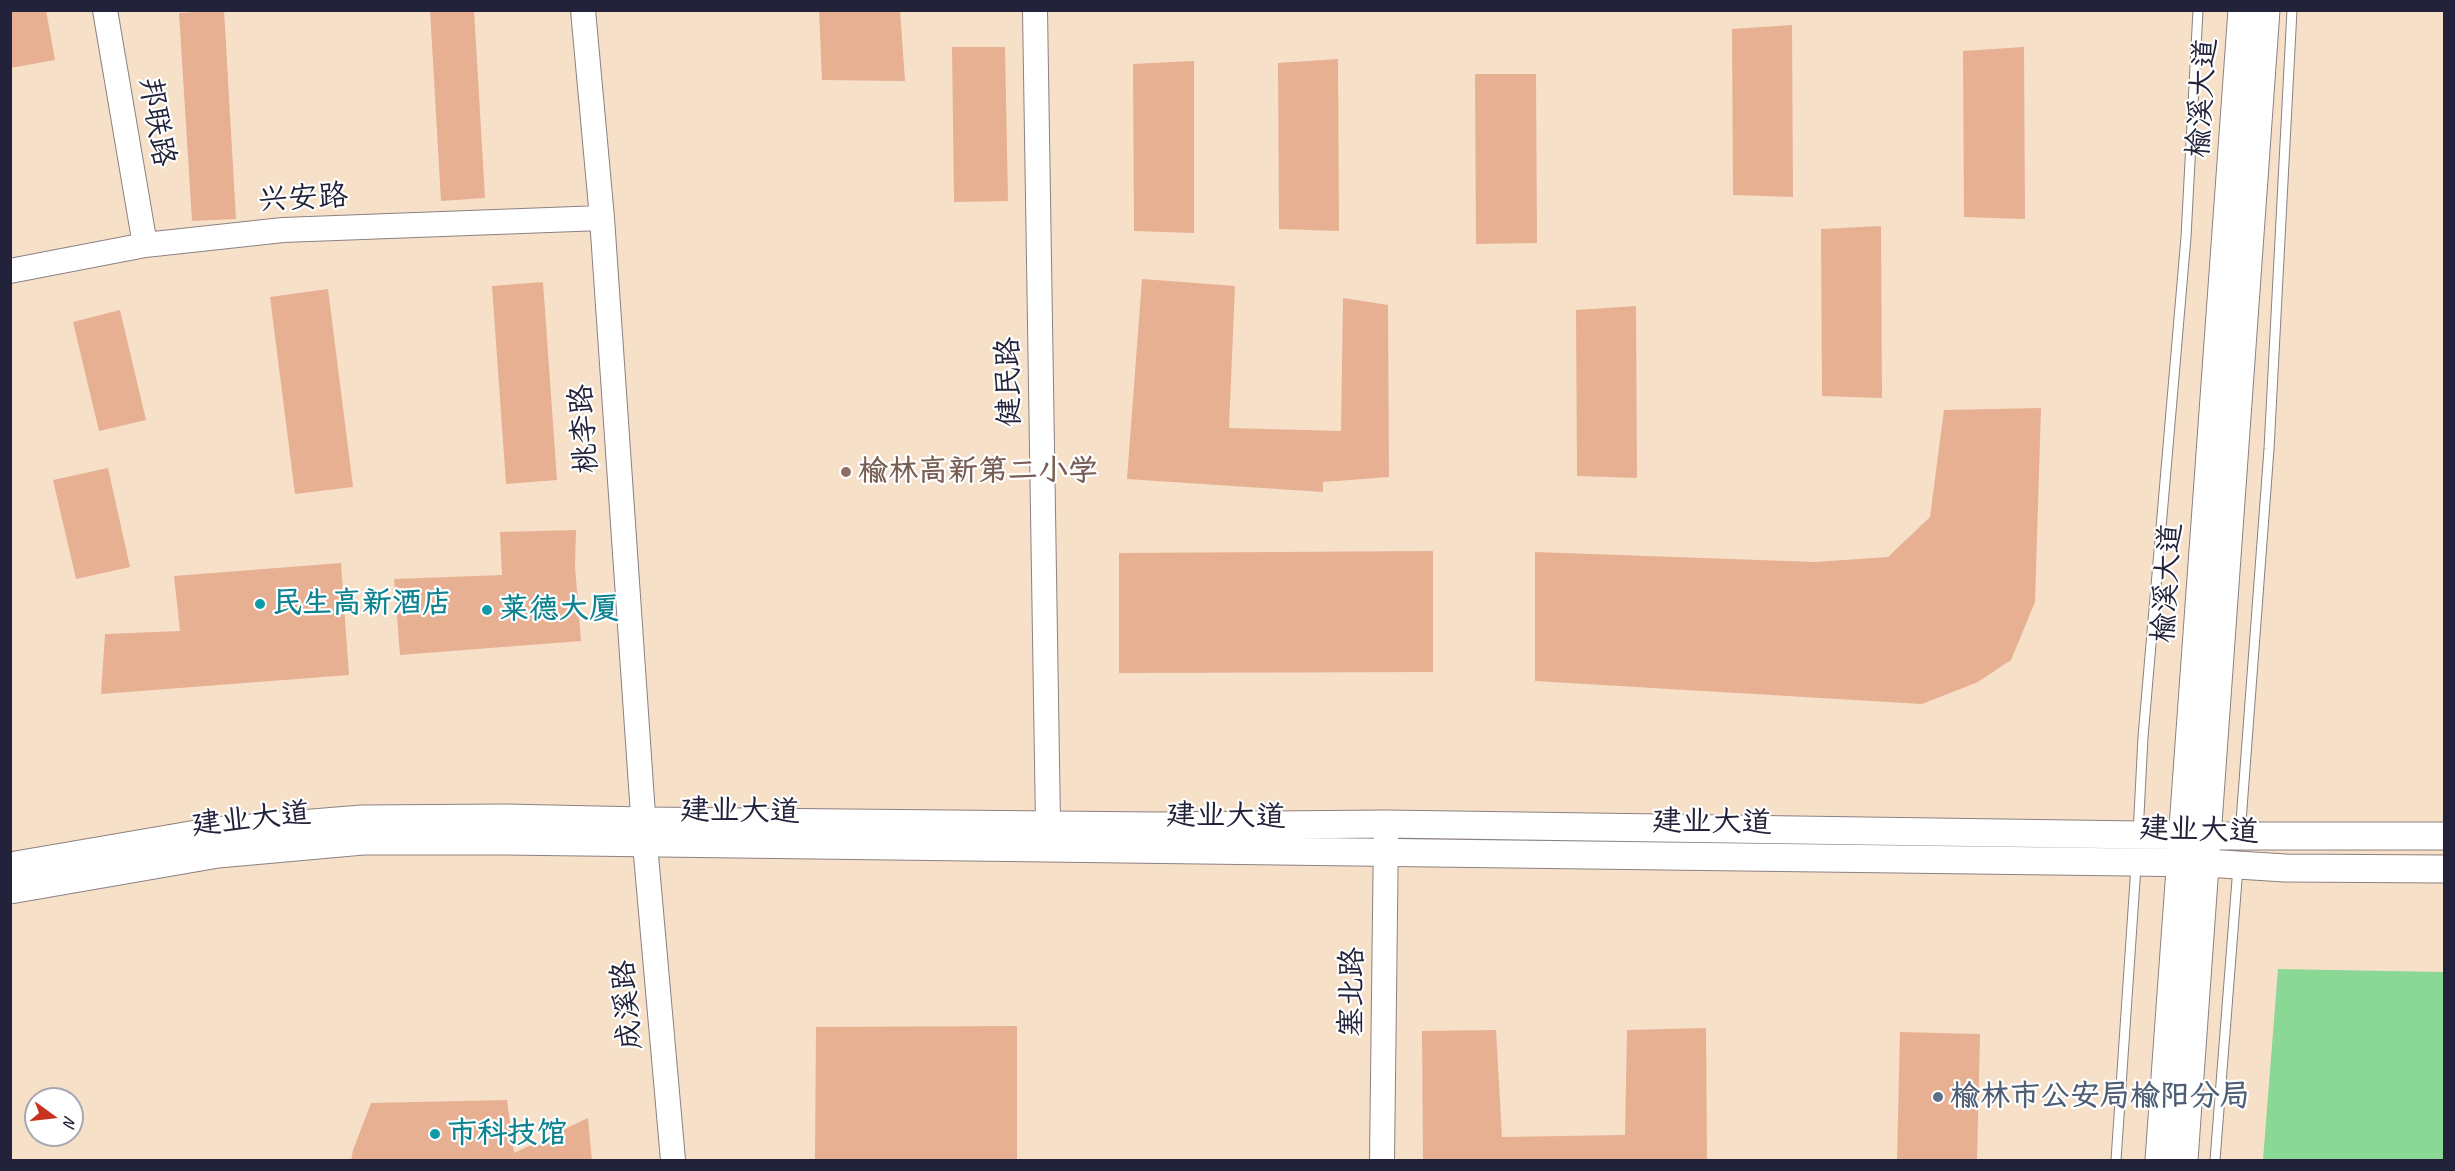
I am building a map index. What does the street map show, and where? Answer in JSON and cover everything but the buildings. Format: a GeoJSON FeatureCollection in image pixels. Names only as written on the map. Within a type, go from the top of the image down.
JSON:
{"type":"FeatureCollection","features":[{"type":"Feature","properties":{"kind":"main road","name":"榆溪大道"},"geometry":{"type":"LineString","coordinates":[[2184,1161],[2194,849],[2242,10]]}},
{"type":"Feature","properties":{"kind":"main road","name":"榆溪大道"},"geometry":{"type":"LineString","coordinates":[[2159,1161],[2194,849],[2266,10]]}},
{"type":"Feature","properties":{"kind":"main road","name":"建业大道"},"geometry":{"type":"LineString","coordinates":[[10,866],[214,831],[362,819],[505,818],[644,832],[1386,852],[2137,848]]}},
{"type":"Feature","properties":{"kind":"main road","name":"建业大道"},"geometry":{"type":"LineString","coordinates":[[10,890],[218,854],[363,841],[644,832],[1048,824],[1386,824],[2239,850],[2445,836]]}},
{"type":"Feature","properties":{"kind":"main road","name":"建业大道"},"geometry":{"type":"LineString","coordinates":[[2239,850],[2285,868],[2445,869]]}},
{"type":"Feature","properties":{"kind":"street","name":"邦联路"},"geometry":{"type":"LineString","coordinates":[[105,10],[145,245]]}},
{"type":"Feature","properties":{"kind":"street","name":"桃李路"},"geometry":{"type":"LineString","coordinates":[[583,10],[602,218],[644,832]]}},
{"type":"Feature","properties":{"kind":"street","name":"健民路"},"geometry":{"type":"LineString","coordinates":[[1035,10],[1048,824]]}},
{"type":"Feature","properties":{"kind":"street","name":"兴安路"},"geometry":{"type":"LineString","coordinates":[[10,271],[145,245],[283,230],[602,218]]}},
{"type":"Feature","properties":{"kind":"street","name":"塞北路"},"geometry":{"type":"LineString","coordinates":[[1382,1161],[1386,824]]}},
{"type":"Feature","properties":{"kind":"street","name":"成溪路"},"geometry":{"type":"LineString","coordinates":[[644,832],[673,1161]]}},
{"type":"Feature","properties":{"kind":"lane"},"geometry":{"type":"LineString","coordinates":[[2116,1161],[2144,726],[2186,237],[2198,10]]}},
{"type":"Feature","properties":{"kind":"lane"},"geometry":{"type":"LineString","coordinates":[[2215,1161],[2269,449],[2292,10]]}},
{"type":"Feature","properties":{"kind":"green space"},"geometry":{"type":"Polygon","coordinates":[[[2278,969],[2444,972],[2444,1160],[2263,1160],[2278,969]]]}},
{"type":"Feature","properties":{"kind":"place","name":"榆林高新第二小学"},"geometry":{"type":"Point","coordinates":[846,472]}},
{"type":"Feature","properties":{"kind":"place","name":"民生高新酒店"},"geometry":{"type":"Point","coordinates":[260,604]}},
{"type":"Feature","properties":{"kind":"place","name":"莱德大厦"},"geometry":{"type":"Point","coordinates":[487,610]}},
{"type":"Feature","properties":{"kind":"place","name":"榆林市公安局榆阳分局"},"geometry":{"type":"Point","coordinates":[1938,1097]}},
{"type":"Feature","properties":{"kind":"place","name":"市科技馆"},"geometry":{"type":"Point","coordinates":[435,1134]}}]}
